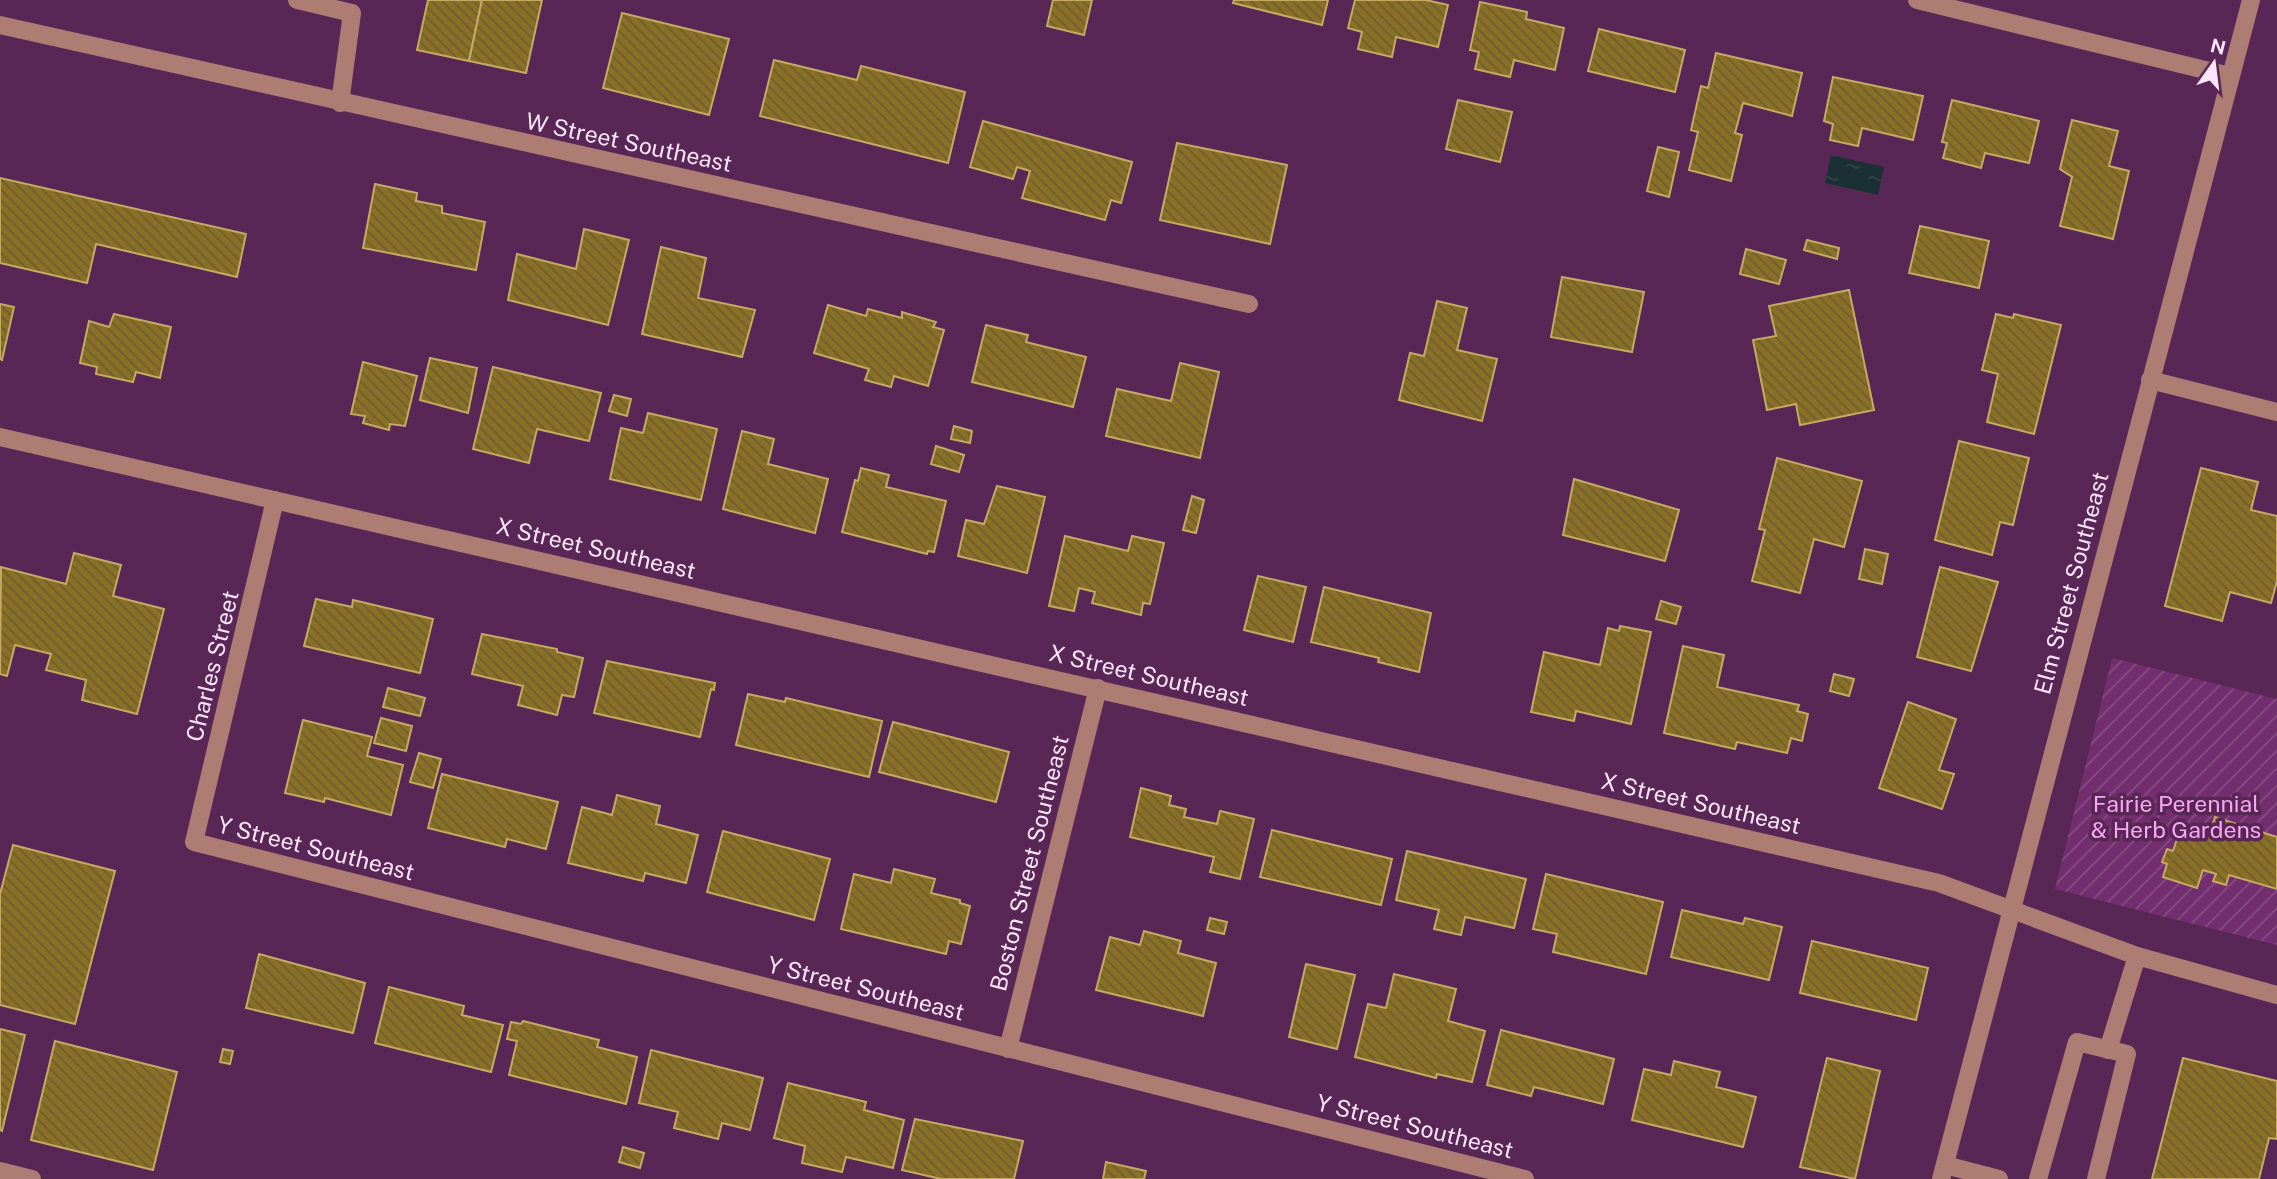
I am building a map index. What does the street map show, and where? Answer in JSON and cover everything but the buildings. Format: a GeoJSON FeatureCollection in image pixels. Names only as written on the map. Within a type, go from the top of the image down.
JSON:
{"type":"FeatureCollection","features":[{"type":"Feature","properties":{"kind":"street"},"geometry":{"type":"LineString","coordinates":[[297,0],[352,13],[340,103]]}},
{"type":"Feature","properties":{"kind":"street"},"geometry":{"type":"LineString","coordinates":[[1917,0],[2230,76]]}},
{"type":"Feature","properties":{"kind":"street","name":"Elm Street Southeast"},"geometry":{"type":"LineString","coordinates":[[1943,1172],[2251,0]]}},
{"type":"Feature","properties":{"kind":"street","name":"W Street Southeast"},"geometry":{"type":"LineString","coordinates":[[0,25],[1249,304]]}},
{"type":"Feature","properties":{"kind":"street"},"geometry":{"type":"LineString","coordinates":[[2150,380],[2277,412]]}},
{"type":"Feature","properties":{"kind":"street","name":"X Street Southeast"},"geometry":{"type":"LineString","coordinates":[[0,437],[1939,883],[2137,956],[2277,995]]}},
{"type":"Feature","properties":{"kind":"street","name":"Charles Street"},"geometry":{"type":"LineString","coordinates":[[194,842],[275,500]]}},
{"type":"Feature","properties":{"kind":"street","name":"Boston Street Southeast"},"geometry":{"type":"LineString","coordinates":[[1008,1049],[1098,688]]}},
{"type":"Feature","properties":{"kind":"street","name":"Y Street Southeast"},"geometry":{"type":"LineString","coordinates":[[194,842],[1525,1179]]}},
{"type":"Feature","properties":{"kind":"street"},"geometry":{"type":"LineString","coordinates":[[2108,1049],[2137,956]]}},
{"type":"Feature","properties":{"kind":"street"},"geometry":{"type":"LineString","coordinates":[[2038,1179],[2077,1042],[2127,1054],[2096,1179]]}},
{"type":"Feature","properties":{"kind":"street"},"geometry":{"type":"LineString","coordinates":[[0,1171],[32,1179]]}},
{"type":"Feature","properties":{"kind":"street"},"geometry":{"type":"LineString","coordinates":[[1943,1172],[2000,1179]]}},
{"type":"Feature","properties":{"kind":"green space","name":"Fairie Perennial & Herb Gardens"},"geometry":{"type":"Polygon","coordinates":[[[2112,658],[2277,699],[2277,945],[2055,889],[2112,658]]]}},
{"type":"Feature","properties":{"kind":"water"},"geometry":{"type":"Polygon","coordinates":[[[1831,155],[1884,167],[1878,195],[1825,183],[1831,155]]]}}]}
